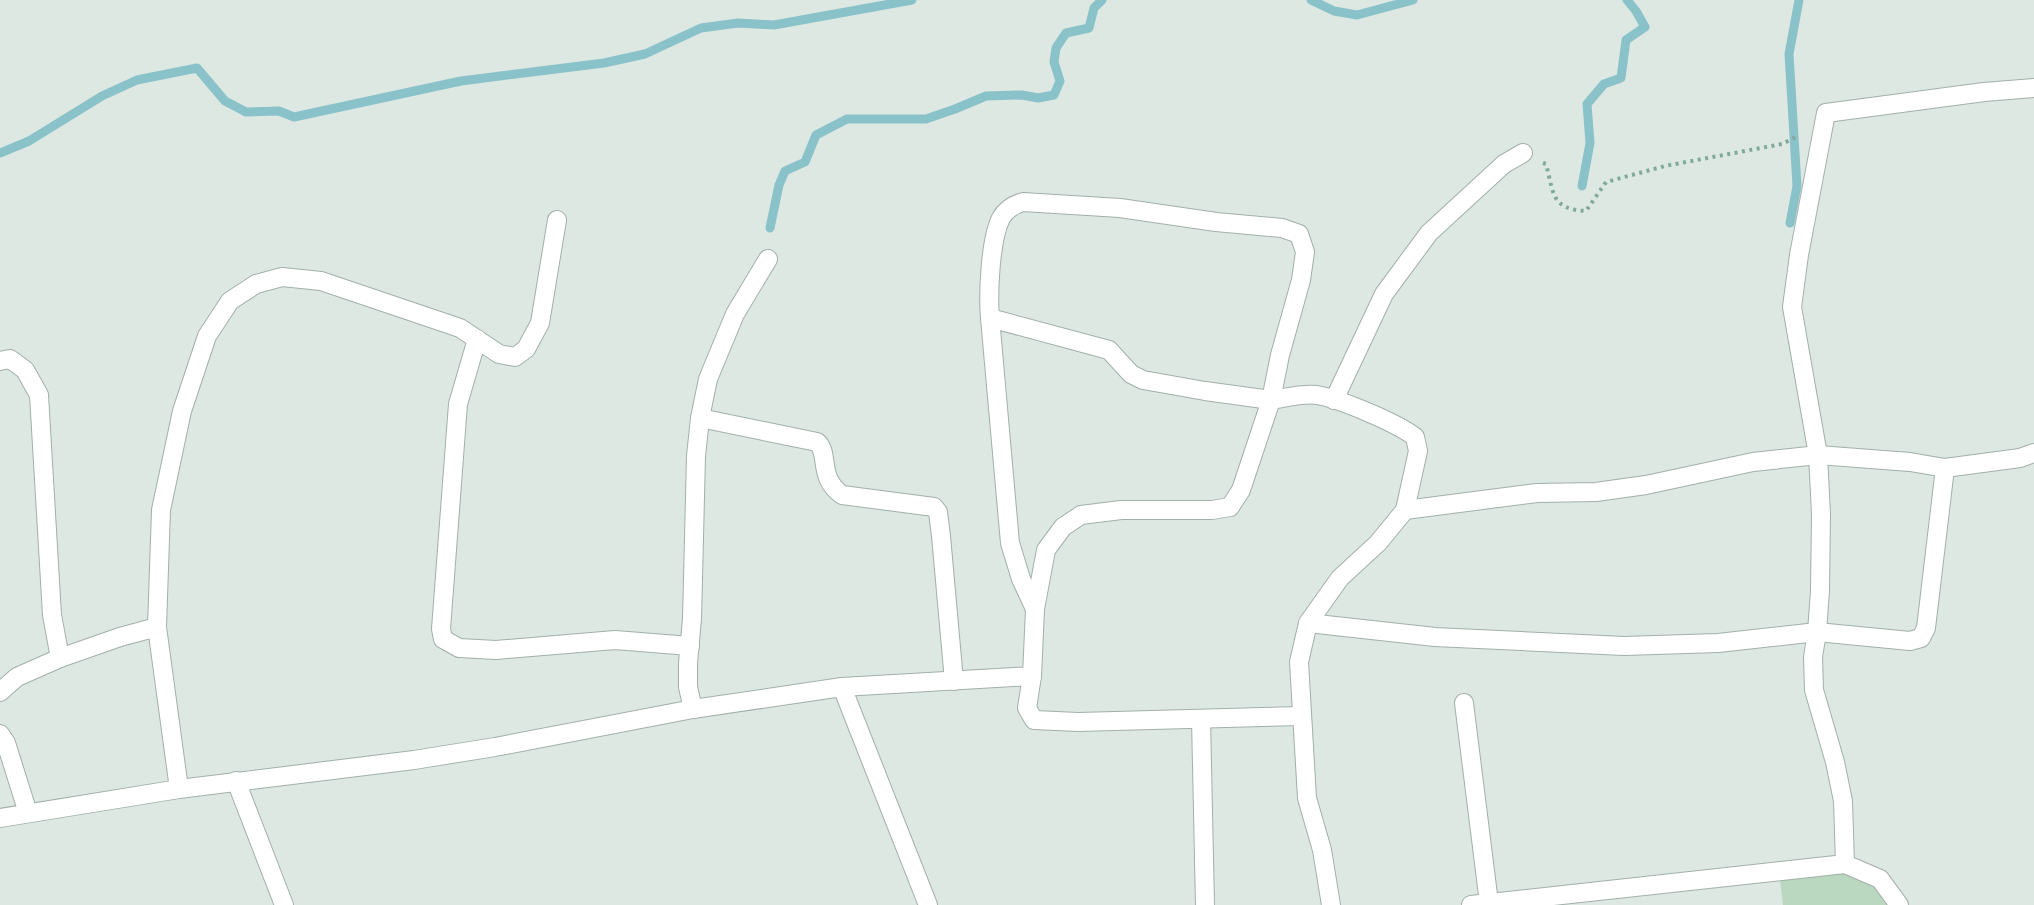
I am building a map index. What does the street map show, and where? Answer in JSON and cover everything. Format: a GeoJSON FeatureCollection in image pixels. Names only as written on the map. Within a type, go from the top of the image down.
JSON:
{"type":"FeatureCollection","features":[{"type":"Feature","properties":{"kind":"street"},"geometry":{"type":"LineString","coordinates":[[1845,864],[1843,801],[1835,762],[1814,690],[1813,657],[1817,632],[1821,514],[1818,455],[1792,307],[1799,255],[1826,113],[1984,92],[2034,88]]}},
{"type":"Feature","properties":{"kind":"street"},"geometry":{"type":"LineString","coordinates":[[1334,400],[1384,294],[1429,233],[1504,164],[1523,153]]}},
{"type":"Feature","properties":{"kind":"street"},"geometry":{"type":"LineString","coordinates":[[1035,609],[1021,579],[1010,543],[988,300],[996,234],[1001,217],[1011,206],[1023,202],[1120,208],[1216,222],[1282,228],[1299,234],[1305,252],[1301,280],[1280,355],[1271,400],[1241,490],[1230,507],[1212,510],[1121,510],[1081,515],[1063,527],[1046,550],[1035,609],[1032,676],[1027,708],[1034,720],[1078,722],[1302,716]]}},
{"type":"Feature","properties":{"kind":"street"},"geometry":{"type":"LineString","coordinates":[[179,789],[157,627],[161,510],[182,411],[207,336],[231,301],[256,284],[282,277],[321,281],[460,328],[499,354],[515,357],[526,349],[540,323],[558,220]]}},
{"type":"Feature","properties":{"kind":"street"},"geometry":{"type":"LineString","coordinates":[[693,709],[688,687],[696,456],[700,418],[708,379],[735,314],[768,259]]}},
{"type":"Feature","properties":{"kind":"street"},"geometry":{"type":"LineString","coordinates":[[990,318],[1109,350],[1131,374],[1143,380],[1205,392],[1271,400],[1315,395],[1334,400],[1404,428],[1415,437],[1418,451],[1405,510],[1378,543],[1340,578],[1308,623],[1299,662],[1307,798],[1322,850],[1331,905]]}},
{"type":"Feature","properties":{"kind":"street"},"geometry":{"type":"LineString","coordinates":[[477,339],[458,404],[441,629],[443,639],[459,648],[495,650],[615,640],[690,646]]}},
{"type":"Feature","properties":{"kind":"street"},"geometry":{"type":"LineString","coordinates":[[0,361],[10,359],[25,370],[39,394],[52,615],[60,658]]}},
{"type":"Feature","properties":{"kind":"street"},"geometry":{"type":"LineString","coordinates":[[700,418],[817,442],[821,445],[826,476],[833,488],[842,495],[934,507],[938,512],[941,536],[954,681]]}},
{"type":"Feature","properties":{"kind":"street"},"geometry":{"type":"LineString","coordinates":[[1405,510],[1537,493],[1596,492],[1646,485],[1753,462],[1818,455],[1910,462],[1945,468],[2020,458],[2034,453]]}},
{"type":"Feature","properties":{"kind":"street"},"geometry":{"type":"LineString","coordinates":[[1308,623],[1436,637],[1624,646],[1718,643],[1817,632],[1910,641],[1922,638],[1926,628],[1945,468]]}},
{"type":"Feature","properties":{"kind":"street"},"geometry":{"type":"LineString","coordinates":[[0,692],[17,677],[60,658],[157,627]]}},
{"type":"Feature","properties":{"kind":"street"},"geometry":{"type":"LineString","coordinates":[[0,818],[236,781],[414,760],[693,709],[842,687],[1032,676]]}},
{"type":"Feature","properties":{"kind":"street"},"geometry":{"type":"LineString","coordinates":[[842,687],[928,905]]}},
{"type":"Feature","properties":{"kind":"street"},"geometry":{"type":"LineString","coordinates":[[1464,703],[1480,904],[1845,864],[1880,879],[1899,905]]}},
{"type":"Feature","properties":{"kind":"street"},"geometry":{"type":"LineString","coordinates":[[1201,719],[1205,905]]}},
{"type":"Feature","properties":{"kind":"street"},"geometry":{"type":"LineString","coordinates":[[0,734],[6,743],[28,813]]}},
{"type":"Feature","properties":{"kind":"street"},"geometry":{"type":"LineString","coordinates":[[236,781],[284,905]]}},
{"type":"Feature","properties":{"kind":"path"},"geometry":{"type":"LineString","coordinates":[[1523,153],[1546,165],[1556,199],[1569,210],[1586,211],[1606,182],[1665,166],[1782,144],[1808,131],[1826,113]]}},
{"type":"Feature","properties":{"kind":"green space"},"geometry":{"type":"Polygon","coordinates":[[[1845,864],[1899,905],[1783,905],[1779,871],[1845,864]]]}},
{"type":"Feature","properties":{"kind":"waterway"},"geometry":{"type":"LineString","coordinates":[[0,153],[29,141],[102,96],[137,80],[197,68],[225,101],[246,112],[279,111],[294,117],[461,81],[604,63],[645,54],[701,28],[738,23],[774,25],[912,0]]}},
{"type":"Feature","properties":{"kind":"waterway"},"geometry":{"type":"LineString","coordinates":[[770,228],[779,185],[785,171],[805,162],[816,135],[847,119],[926,119],[986,96],[1022,95],[1038,98],[1054,95],[1060,81],[1054,62],[1056,48],[1066,33],[1089,28],[1094,8],[1102,0]]}},
{"type":"Feature","properties":{"kind":"waterway"},"geometry":{"type":"LineString","coordinates":[[1311,0],[1334,11],[1357,15],[1413,0]]}},
{"type":"Feature","properties":{"kind":"waterway"},"geometry":{"type":"LineString","coordinates":[[1582,186],[1590,143],[1587,104],[1604,84],[1621,78],[1626,40],[1645,27],[1627,0]]}},
{"type":"Feature","properties":{"kind":"waterway"},"geometry":{"type":"LineString","coordinates":[[1790,223],[1797,186],[1789,54],[1799,0]]}}]}
